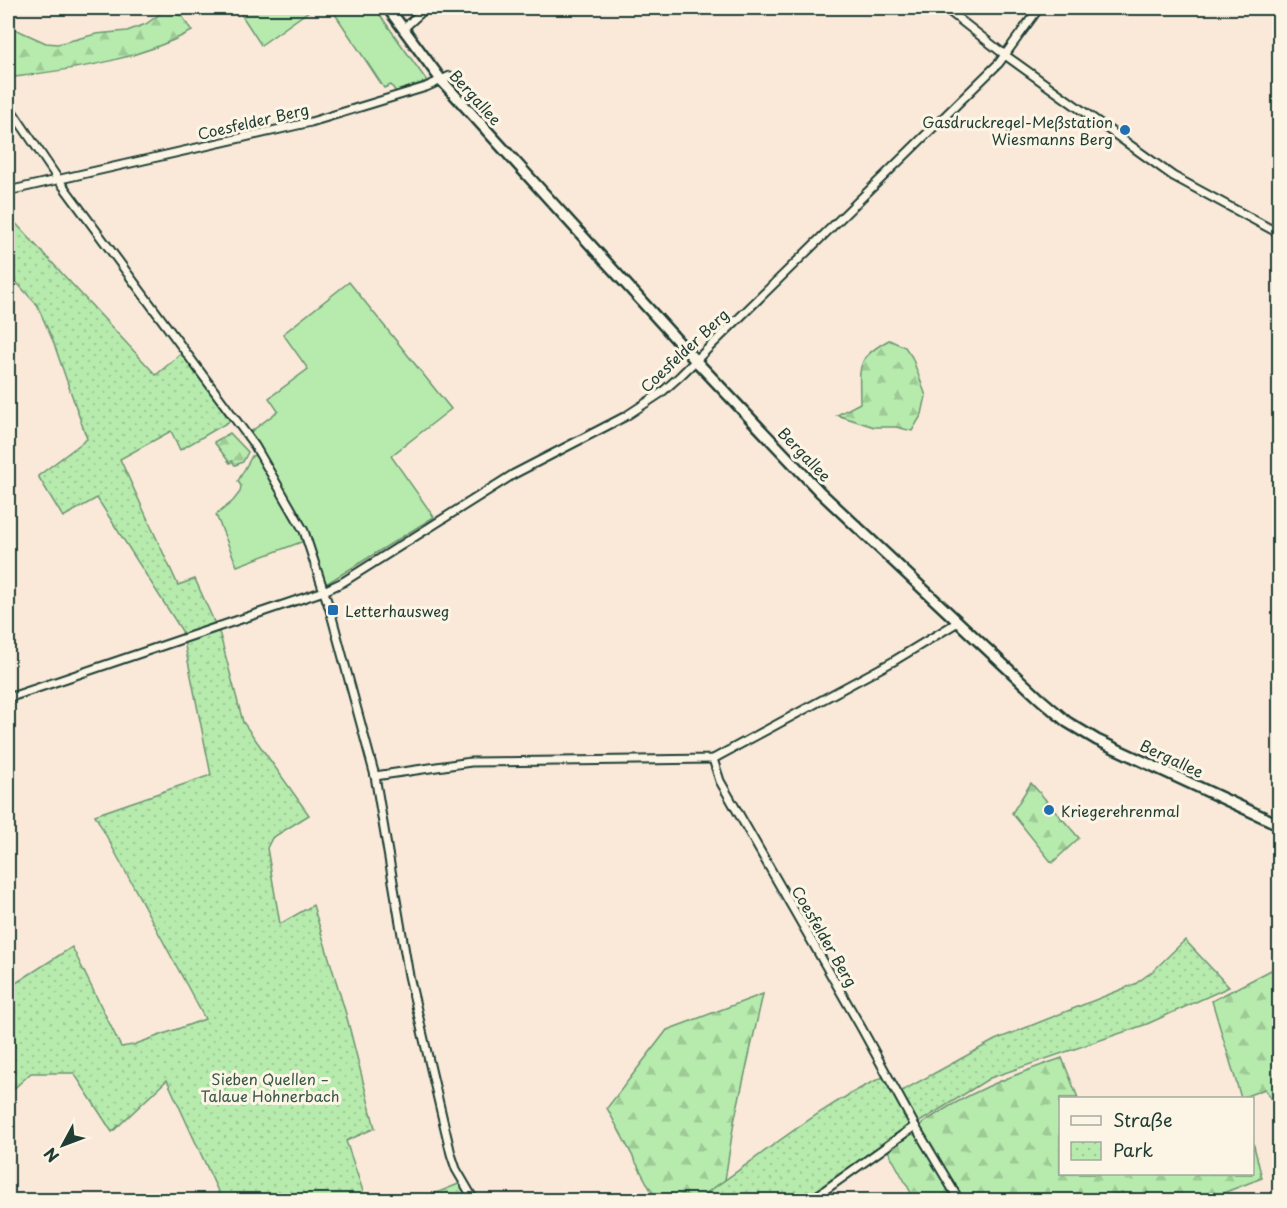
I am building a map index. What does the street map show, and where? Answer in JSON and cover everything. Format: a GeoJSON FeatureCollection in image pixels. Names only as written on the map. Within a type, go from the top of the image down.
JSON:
{"type":"FeatureCollection","features":[{"type":"Feature","properties":{"kind":"street","name":"Bergallee"},"geometry":{"type":"LineString","coordinates":[[388,8],[407,26],[446,78],[695,360],[820,492],[1039,698],[1077,728],[1280,825]]}},
{"type":"Feature","properties":{"kind":"street"},"geometry":{"type":"LineString","coordinates":[[407,26],[426,8]]}},
{"type":"Feature","properties":{"kind":"street"},"geometry":{"type":"LineString","coordinates":[[945,8],[1005,55],[1173,176],[1280,234]]}},
{"type":"Feature","properties":{"kind":"street","name":"Coesfelder Berg"},"geometry":{"type":"LineString","coordinates":[[8,698],[324,591],[343,582],[514,474],[626,417],[661,393],[1005,55],[1039,8]]}},
{"type":"Feature","properties":{"kind":"street","name":"Coesfelder Berg"},"geometry":{"type":"LineString","coordinates":[[8,191],[311,122],[446,78]]}},
{"type":"Feature","properties":{"kind":"street"},"geometry":{"type":"LineString","coordinates":[[8,105],[58,179],[255,446],[304,531],[324,591],[375,776],[409,976],[438,1101],[456,1169],[474,1200]]}},
{"type":"Feature","properties":{"kind":"street"},"geometry":{"type":"LineString","coordinates":[[375,776],[471,762],[713,759],[892,662],[958,622]]}},
{"type":"Feature","properties":{"kind":"street","name":"Coesfelder Berg"},"geometry":{"type":"LineString","coordinates":[[713,759],[728,795],[959,1200]]}},
{"type":"Feature","properties":{"kind":"street"},"geometry":{"type":"LineString","coordinates":[[812,1200],[915,1126]]}},
{"type":"Feature","properties":{"kind":"green space"},"geometry":{"type":"Polygon","coordinates":[[[237,8],[313,8],[261,45],[237,8]]]}},
{"type":"Feature","properties":{"kind":"green space"},"geometry":{"type":"Polygon","coordinates":[[[331,8],[375,8],[427,81],[396,92],[391,85],[384,88],[331,8]]]}},
{"type":"Feature","properties":{"kind":"green space"},"geometry":{"type":"Polygon","coordinates":[[[164,11],[182,16],[192,31],[148,50],[102,63],[8,78],[8,26],[46,43],[58,44],[96,34],[127,31],[146,24],[164,11]]]}},
{"type":"Feature","properties":{"kind":"green space","name":"Sieben Quellen – Talaue Hohnerbach"},"geometry":{"type":"Polygon","coordinates":[[[8,215],[156,375],[183,352],[230,421],[180,450],[171,431],[120,459],[178,585],[195,579],[220,635],[243,722],[309,815],[272,838],[267,848],[280,924],[313,905],[346,1014],[375,1128],[346,1141],[366,1200],[222,1200],[167,1080],[112,1132],[74,1073],[31,1073],[8,1094],[8,988],[72,947],[121,1047],[133,1045],[205,1019],[95,815],[211,775],[182,631],[97,498],[63,517],[38,476],[87,439],[53,341],[37,305],[8,273],[8,215]]]}},
{"type":"Feature","properties":{"kind":"green space"},"geometry":{"type":"Polygon","coordinates":[[[349,282],[451,409],[391,456],[434,517],[326,584],[306,527],[248,434],[278,411],[269,398],[308,369],[283,334],[349,282]]]}},
{"type":"Feature","properties":{"kind":"green space"},"geometry":{"type":"Polygon","coordinates":[[[889,340],[905,347],[912,357],[926,396],[922,414],[912,431],[896,427],[874,427],[837,415],[860,403],[860,373],[864,359],[889,340]]]}},
{"type":"Feature","properties":{"kind":"green space"},"geometry":{"type":"Polygon","coordinates":[[[230,433],[248,452],[243,462],[235,465],[232,461],[230,463],[214,442],[230,433]]]}},
{"type":"Feature","properties":{"kind":"green space"},"geometry":{"type":"Polygon","coordinates":[[[256,455],[300,529],[304,541],[237,566],[216,515],[240,492],[241,486],[238,481],[252,456],[256,455]]]}},
{"type":"Feature","properties":{"kind":"green space"},"geometry":{"type":"Polygon","coordinates":[[[1031,783],[1079,838],[1052,863],[1012,813],[1031,783]]]}},
{"type":"Feature","properties":{"kind":"green space"},"geometry":{"type":"Polygon","coordinates":[[[1185,940],[1229,987],[1147,1024],[990,1078],[918,1123],[900,1092],[995,1040],[1135,984],[1153,971],[1185,940]]]}},
{"type":"Feature","properties":{"kind":"green space"},"geometry":{"type":"Polygon","coordinates":[[[1273,969],[1274,1059],[1279,1075],[1279,1113],[1265,1089],[1241,1097],[1212,1001],[1273,969]]]}},
{"type":"Feature","properties":{"kind":"green space"},"geometry":{"type":"Polygon","coordinates":[[[763,994],[734,1122],[725,1180],[800,1200],[656,1200],[607,1108],[667,1030],[763,994]]]}},
{"type":"Feature","properties":{"kind":"green space"},"geometry":{"type":"Polygon","coordinates":[[[1062,1058],[1078,1097],[1059,1097],[1059,1175],[1254,1175],[1254,1146],[1262,1178],[1205,1200],[1127,1200],[1122,1192],[1104,1200],[965,1200],[919,1126],[953,1104],[1024,1072],[1062,1058]]]}},
{"type":"Feature","properties":{"kind":"green space"},"geometry":{"type":"Polygon","coordinates":[[[885,1076],[913,1127],[808,1200],[696,1200],[812,1118],[885,1076]]]}},
{"type":"Feature","properties":{"kind":"green space"},"geometry":{"type":"Polygon","coordinates":[[[914,1131],[956,1200],[915,1200],[887,1149],[914,1131]]]}},
{"type":"Feature","properties":{"kind":"green space"},"geometry":{"type":"Polygon","coordinates":[[[461,1183],[472,1200],[419,1200],[461,1183]]]}},
{"type":"Feature","properties":{"kind":"place","name":"Gasdruckregel-Meßstation Wiesmanns Berg"},"geometry":{"type":"Point","coordinates":[1125,130]}},
{"type":"Feature","properties":{"kind":"place","name":"Letterhausweg"},"geometry":{"type":"Point","coordinates":[333,610]}},
{"type":"Feature","properties":{"kind":"place","name":"Kriegerehrenmal"},"geometry":{"type":"Point","coordinates":[1049,810]}}]}
